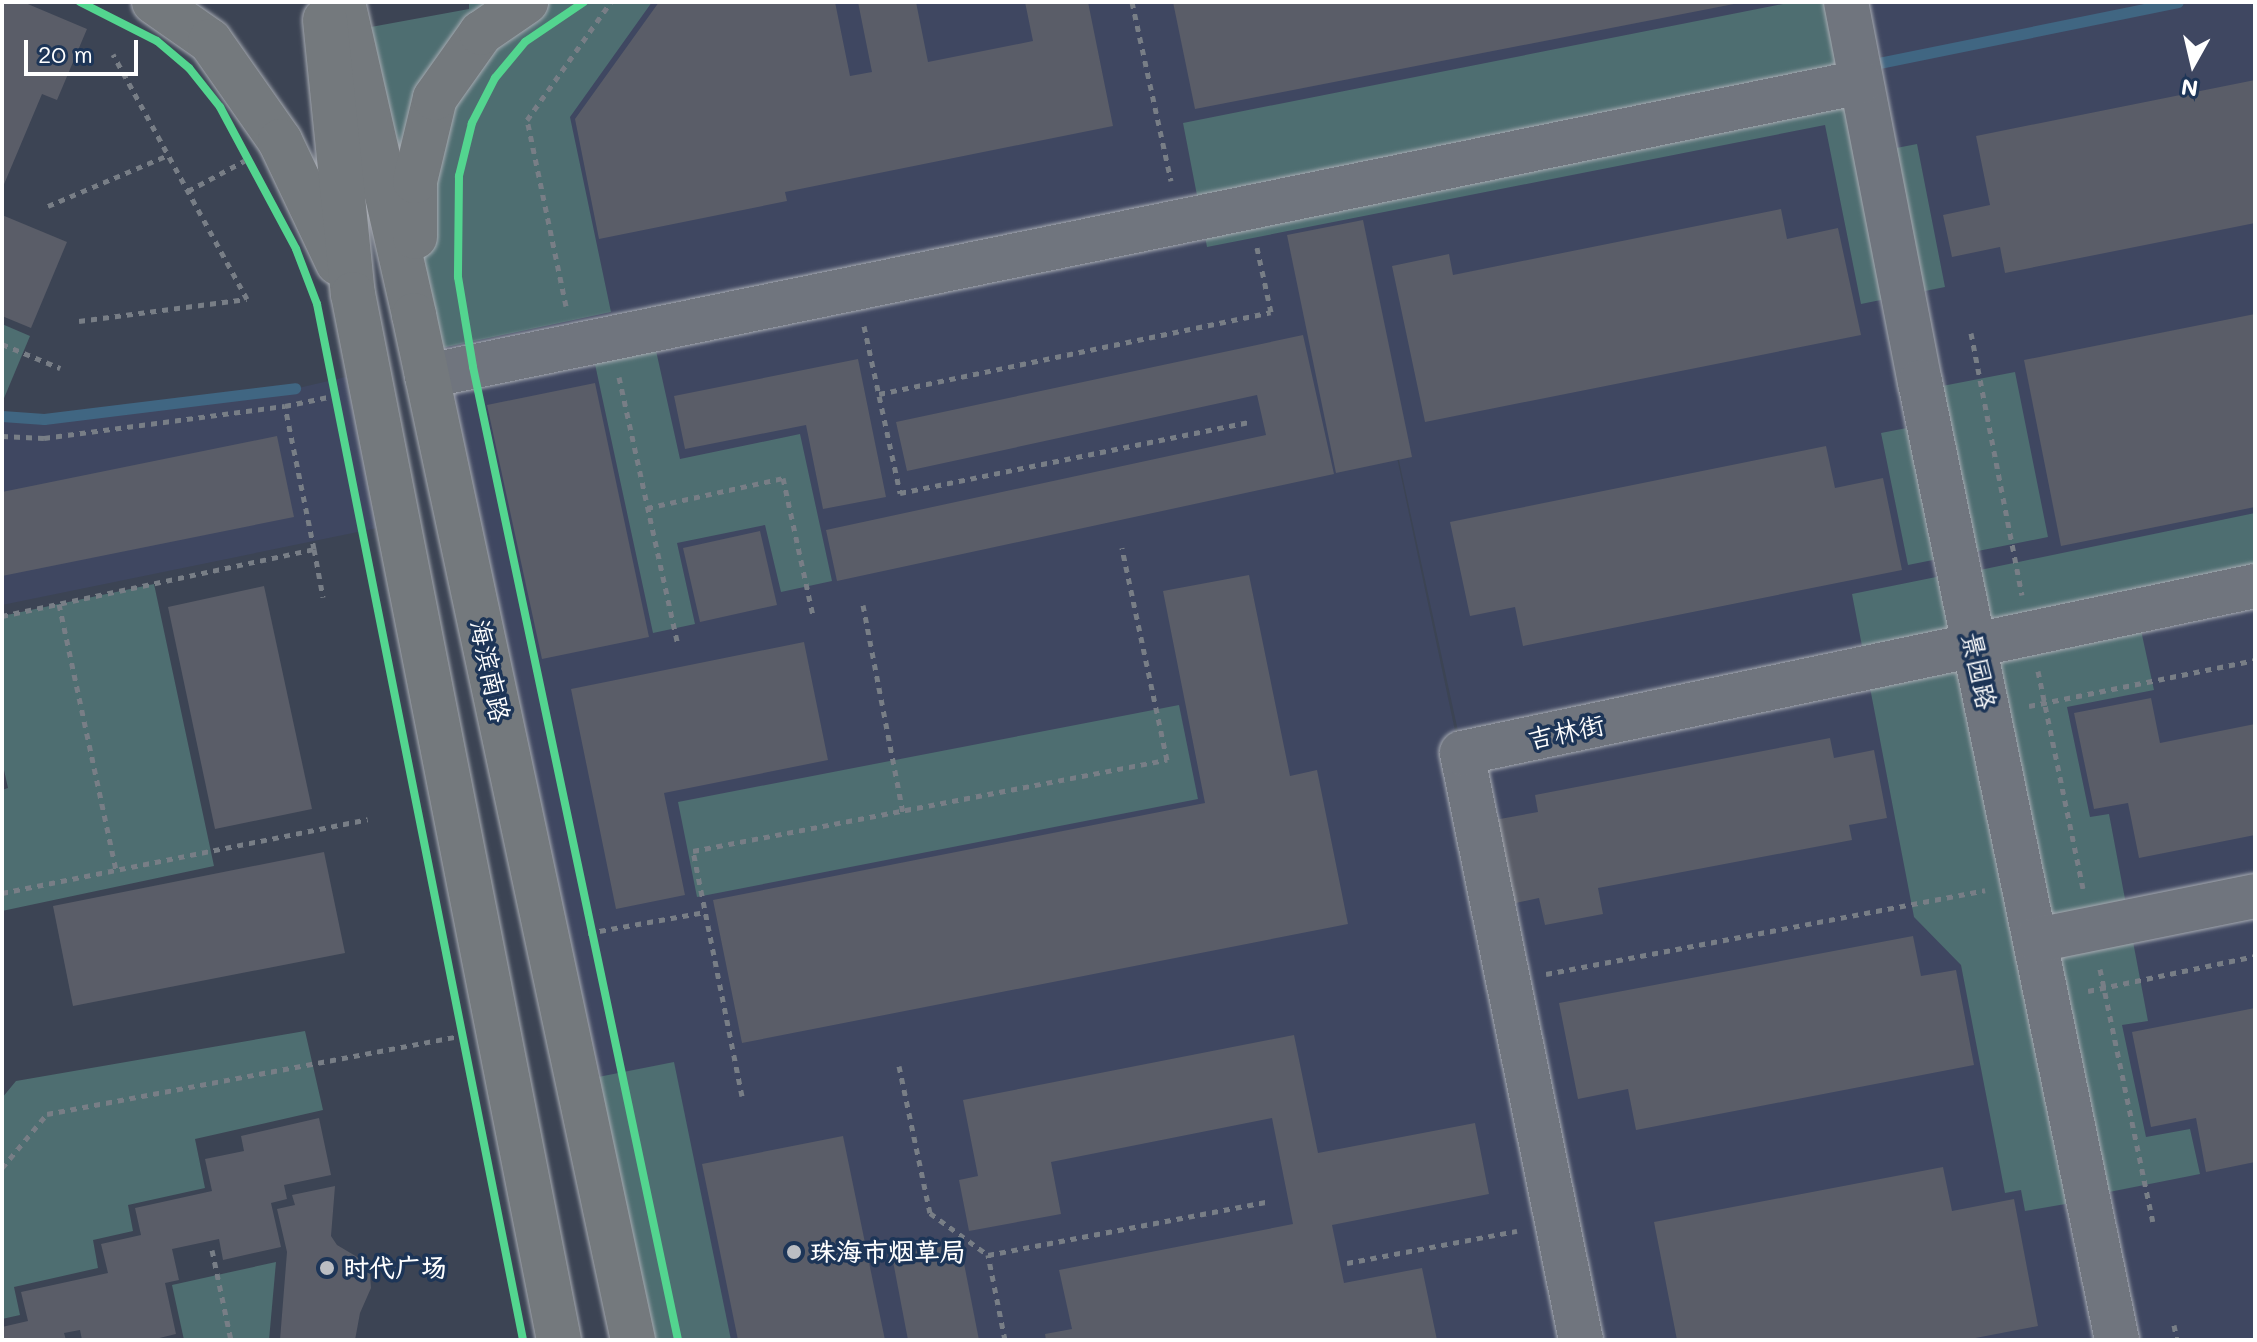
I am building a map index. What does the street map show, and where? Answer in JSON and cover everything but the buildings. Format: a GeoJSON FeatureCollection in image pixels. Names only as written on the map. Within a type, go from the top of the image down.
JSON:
{"type":"FeatureCollection","features":[{"type":"Feature","properties":{"kind":"main road"},"geometry":{"type":"LineString","coordinates":[[154,2],[210,41],[280,141],[353,294]]}},
{"type":"Feature","properties":{"kind":"main road"},"geometry":{"type":"LineString","coordinates":[[327,2],[325,26],[353,294],[559,1340]]}},
{"type":"Feature","properties":{"kind":"main road","name":"海滨南路"},"geometry":{"type":"LineString","coordinates":[[343,2],[414,315],[633,1340]]}},
{"type":"Feature","properties":{"kind":"main road"},"geometry":{"type":"LineString","coordinates":[[414,315],[415,181],[435,98],[481,33],[526,2]]}},
{"type":"Feature","properties":{"kind":"street","name":"景园路"},"geometry":{"type":"LineString","coordinates":[[1846,2],[1973,646],[2037,940],[2117,1340]]}},
{"type":"Feature","properties":{"kind":"street"},"geometry":{"type":"LineString","coordinates":[[427,376],[1249,208],[1858,69]]}},
{"type":"Feature","properties":{"kind":"street","name":"吉林街"},"geometry":{"type":"LineString","coordinates":[[1581,1340],[1462,753],[2255,586]]}},
{"type":"Feature","properties":{"kind":"street"},"geometry":{"type":"LineString","coordinates":[[2037,940],[2255,896]]}},
{"type":"Feature","properties":{"kind":"path"},"geometry":{"type":"LineString","coordinates":[[565,302],[527,120],[611,2]]}},
{"type":"Feature","properties":{"kind":"path"},"geometry":{"type":"LineString","coordinates":[[1132,2],[1171,179]]}},
{"type":"Feature","properties":{"kind":"path"},"geometry":{"type":"LineString","coordinates":[[79,321],[247,299],[113,54]]}},
{"type":"Feature","properties":{"kind":"path"},"geometry":{"type":"LineString","coordinates":[[242,145],[256,171]]}},
{"type":"Feature","properties":{"kind":"path"},"geometry":{"type":"LineString","coordinates":[[48,206],[168,155]]}},
{"type":"Feature","properties":{"kind":"path"},"geometry":{"type":"LineString","coordinates":[[188,191],[249,158]]}},
{"type":"Feature","properties":{"kind":"path"},"geometry":{"type":"LineString","coordinates":[[879,394],[1271,312],[1249,208]]}},
{"type":"Feature","properties":{"kind":"path"},"geometry":{"type":"LineString","coordinates":[[856,288],[900,493],[1248,422]]}},
{"type":"Feature","properties":{"kind":"path"},"geometry":{"type":"LineString","coordinates":[[1971,333],[2029,634],[2153,1222]]}},
{"type":"Feature","properties":{"kind":"path"},"geometry":{"type":"LineString","coordinates":[[610,339],[678,646]]}},
{"type":"Feature","properties":{"kind":"path"},"geometry":{"type":"LineString","coordinates":[[2,344],[60,368]]}},
{"type":"Feature","properties":{"kind":"path"},"geometry":{"type":"LineString","coordinates":[[333,380],[340,410]]}},
{"type":"Feature","properties":{"kind":"path"},"geometry":{"type":"LineString","coordinates":[[2,436],[44,438],[285,406],[337,395]]}},
{"type":"Feature","properties":{"kind":"path"},"geometry":{"type":"LineString","coordinates":[[285,406],[323,597]]}},
{"type":"Feature","properties":{"kind":"path"},"geometry":{"type":"LineString","coordinates":[[647,508],[783,478],[813,616]]}},
{"type":"Feature","properties":{"kind":"path"},"geometry":{"type":"LineString","coordinates":[[742,1096],[693,851],[1167,760],[1122,548]]}},
{"type":"Feature","properties":{"kind":"path"},"geometry":{"type":"LineString","coordinates":[[2,616],[314,549]]}},
{"type":"Feature","properties":{"kind":"path"},"geometry":{"type":"LineString","coordinates":[[59,604],[116,870]]}},
{"type":"Feature","properties":{"kind":"path"},"geometry":{"type":"LineString","coordinates":[[863,605],[903,812]]}},
{"type":"Feature","properties":{"kind":"path"},"geometry":{"type":"LineString","coordinates":[[1988,714],[2255,660]]}},
{"type":"Feature","properties":{"kind":"path"},"geometry":{"type":"LineString","coordinates":[[2,893],[368,819]]}},
{"type":"Feature","properties":{"kind":"path"},"geometry":{"type":"LineString","coordinates":[[1509,981],[2025,883]]}},
{"type":"Feature","properties":{"kind":"path"},"geometry":{"type":"LineString","coordinates":[[548,941],[705,912]]}},
{"type":"Feature","properties":{"kind":"path"},"geometry":{"type":"LineString","coordinates":[[589,918],[595,948]]}},
{"type":"Feature","properties":{"kind":"path"},"geometry":{"type":"LineString","coordinates":[[2049,999],[2255,956]]}},
{"type":"Feature","properties":{"kind":"path"},"geometry":{"type":"LineString","coordinates":[[460,1020],[466,1050]]}},
{"type":"Feature","properties":{"kind":"path"},"geometry":{"type":"LineString","coordinates":[[2,1168],[47,1114],[463,1035]]}},
{"type":"Feature","properties":{"kind":"path"},"geometry":{"type":"LineString","coordinates":[[899,1066],[930,1213],[988,1255],[1005,1340]]}},
{"type":"Feature","properties":{"kind":"path"},"geometry":{"type":"LineString","coordinates":[[988,1255],[1267,1202]]}},
{"type":"Feature","properties":{"kind":"path"},"geometry":{"type":"LineString","coordinates":[[1347,1263],[1558,1223]]}},
{"type":"Feature","properties":{"kind":"path"},"geometry":{"type":"LineString","coordinates":[[212,1250],[231,1340]]}},
{"type":"Feature","properties":{"kind":"path"},"geometry":{"type":"LineString","coordinates":[[2174,1325],[2177,1340]]}},
{"type":"Feature","properties":{"kind":"shaded area"},"geometry":{"type":"Polygon","coordinates":[[[526,2],[2255,2],[2255,1340],[633,1340],[415,316],[526,2]],[[1359,278],[1496,924],[1463,754],[1359,278]]]}},
{"type":"Feature","properties":{"kind":"shaded area"},"geometry":{"type":"Polygon","coordinates":[[[367,372],[397,524],[2,605],[2,417],[44,419],[294,389],[367,372]]]}},
{"type":"Feature","properties":{"kind":"green space"},"geometry":{"type":"Polygon","coordinates":[[[469,2],[652,2],[570,117],[611,312],[428,351],[360,29],[469,9],[469,2]]]}},
{"type":"Feature","properties":{"kind":"green space"},"geometry":{"type":"Polygon","coordinates":[[[1793,2],[1855,2],[1886,150],[1917,144],[1945,287],[1861,304],[1825,125],[1207,247],[1183,123],[1793,2]]]}},
{"type":"Feature","properties":{"kind":"green space"},"geometry":{"type":"Polygon","coordinates":[[[2,324],[30,336],[2,403],[2,324]]]}},
{"type":"Feature","properties":{"kind":"green space"},"geometry":{"type":"Polygon","coordinates":[[[651,328],[680,459],[800,434],[832,581],[781,592],[765,525],[677,543],[695,624],[653,633],[590,341],[651,328]]]}},
{"type":"Feature","properties":{"kind":"green space"},"geometry":{"type":"Polygon","coordinates":[[[2015,372],[2048,537],[1908,565],[1881,433],[1917,426],[1911,392],[2015,372]]]}},
{"type":"Feature","properties":{"kind":"green space"},"geometry":{"type":"Polygon","coordinates":[[[2255,513],[2255,576],[1993,630],[1980,570],[2255,513]]]}},
{"type":"Feature","properties":{"kind":"green space"},"geometry":{"type":"Polygon","coordinates":[[[1951,574],[2083,1201],[2025,1211],[2021,1190],[2005,1193],[1961,965],[1914,917],[1852,594],[1951,574]]]}},
{"type":"Feature","properties":{"kind":"green space"},"geometry":{"type":"Polygon","coordinates":[[[154,584],[214,866],[2,911],[2,790],[8,788],[2,761],[2,616],[154,584]]]}},
{"type":"Feature","properties":{"kind":"green space"},"geometry":{"type":"Polygon","coordinates":[[[2139,621],[2154,690],[2067,707],[2090,817],[2109,814],[2148,1021],[2122,1025],[2146,1137],[2190,1129],[2200,1174],[2094,1195],[1983,653],[2139,621]]]}},
{"type":"Feature","properties":{"kind":"green space"},"geometry":{"type":"Polygon","coordinates":[[[1179,705],[1198,799],[697,897],[678,802],[1179,705]]]}},
{"type":"Feature","properties":{"kind":"green space"},"geometry":{"type":"Polygon","coordinates":[[[305,1031],[323,1110],[195,1139],[205,1188],[128,1205],[133,1231],[93,1240],[98,1268],[14,1287],[20,1315],[2,1319],[2,1098],[16,1081],[305,1031]]]}},
{"type":"Feature","properties":{"kind":"green space"},"geometry":{"type":"Polygon","coordinates":[[[674,1062],[731,1340],[642,1340],[588,1079],[674,1062]]]}},
{"type":"Feature","properties":{"kind":"green space"},"geometry":{"type":"Polygon","coordinates":[[[276,1262],[269,1340],[184,1340],[172,1285],[276,1262]]]}},
{"type":"Feature","properties":{"kind":"waterway"},"geometry":{"type":"LineString","coordinates":[[1869,65],[2178,2]]}},
{"type":"Feature","properties":{"kind":"waterway"},"geometry":{"type":"LineString","coordinates":[[2,416],[44,419],[295,388]]}},
{"type":"Feature","properties":{"kind":"cycle path"},"geometry":{"type":"LineString","coordinates":[[80,2],[157,41],[189,68],[220,107],[296,249],[317,304],[523,1340]]}},
{"type":"Feature","properties":{"kind":"cycle path"},"geometry":{"type":"LineString","coordinates":[[584,2],[525,42],[495,78],[472,123],[459,176],[458,277],[473,367],[678,1340]]}},
{"type":"Feature","properties":{"kind":"place","name":"珠海市烟草局"},"geometry":{"type":"Point","coordinates":[794,1252]}},
{"type":"Feature","properties":{"kind":"place","name":"时代广场"},"geometry":{"type":"Point","coordinates":[327,1268]}}]}
